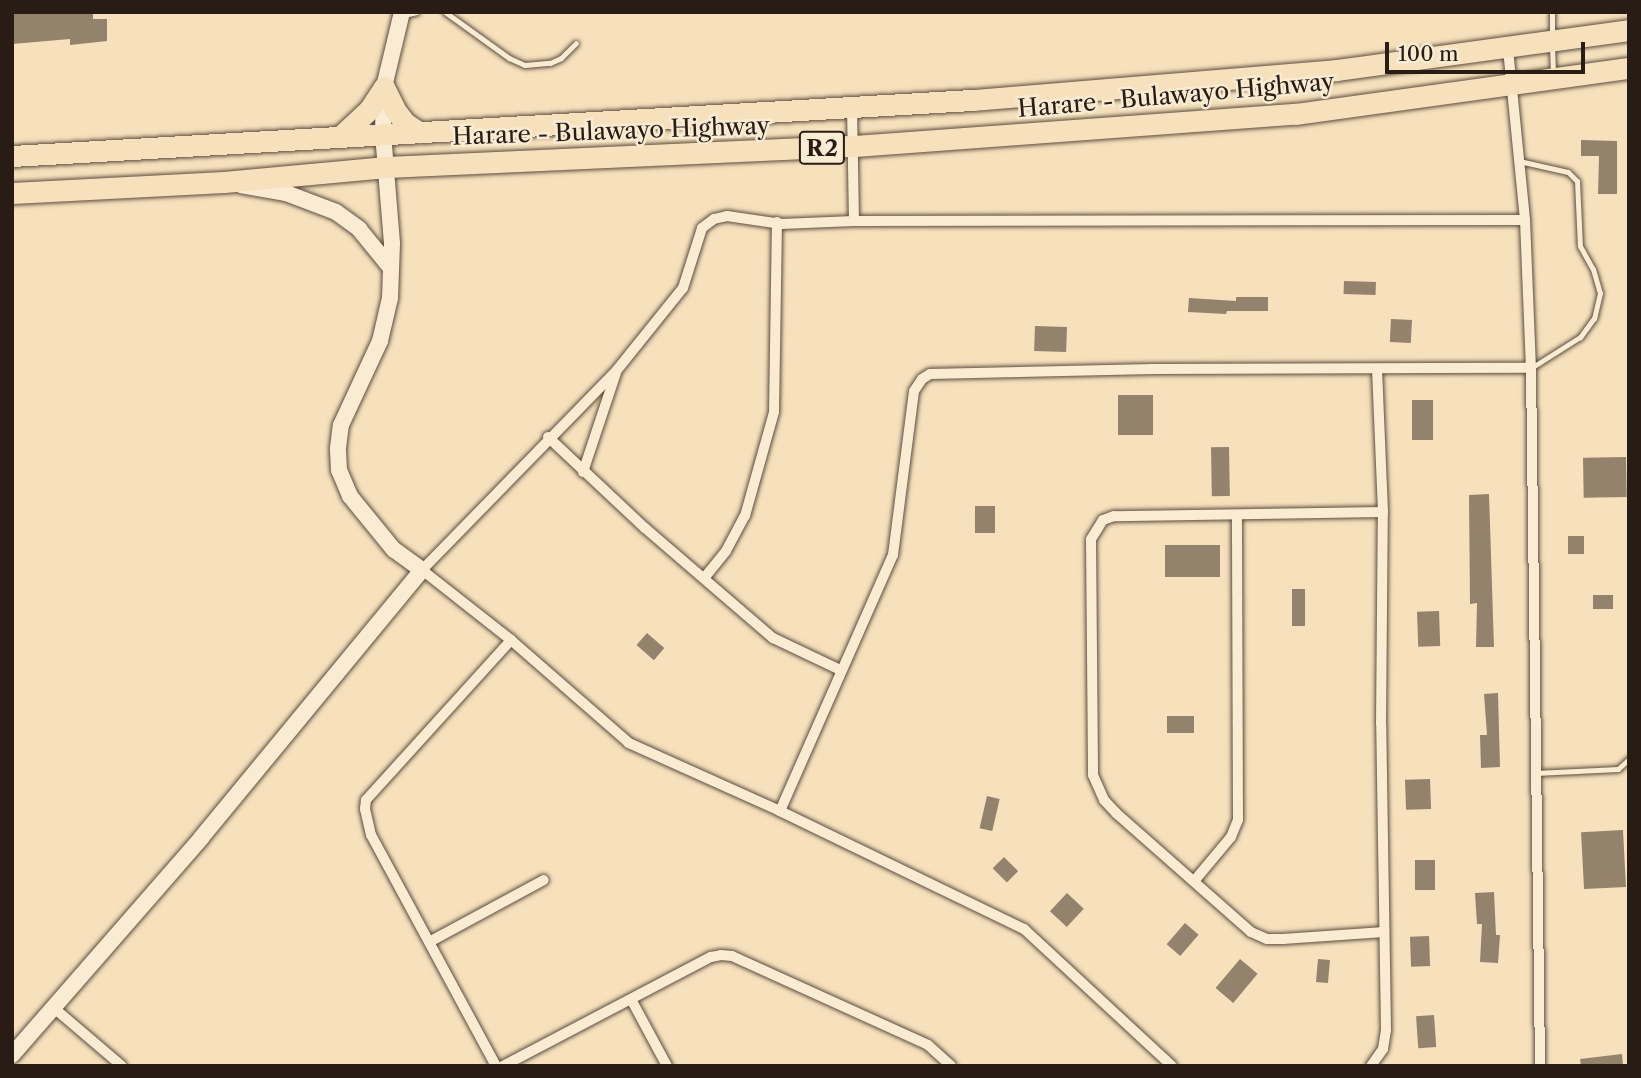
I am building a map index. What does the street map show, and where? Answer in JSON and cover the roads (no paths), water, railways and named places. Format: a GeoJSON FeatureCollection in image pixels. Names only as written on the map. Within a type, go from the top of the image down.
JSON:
{"type":"FeatureCollection","features":[{"type":"Feature","properties":{"kind":"highway","name":"Harare - Bulawayo Highway"},"geometry":{"type":"LineString","coordinates":[[12,156],[852,107],[1324,71],[1508,49],[1629,30]]}},
{"type":"Feature","properties":{"kind":"highway","name":"Harare - Bulawayo Highway"},"geometry":{"type":"LineString","coordinates":[[12,193],[224,182],[386,167],[855,146],[1296,114],[1629,68]]}},
{"type":"Feature","properties":{"kind":"highway"},"geometry":{"type":"LineString","coordinates":[[384,87],[405,123],[419,132]]}},
{"type":"Feature","properties":{"kind":"highway"},"geometry":{"type":"LineString","coordinates":[[342,135],[369,110],[384,87]]}},
{"type":"Feature","properties":{"kind":"street"},"geometry":{"type":"LineString","coordinates":[[407,13],[384,87],[383,134],[392,221],[390,298],[380,341],[341,425],[340,470],[350,496],[394,550],[511,640],[629,743],[780,811],[1024,929],[1172,1066]]}},
{"type":"Feature","properties":{"kind":"street"},"geometry":{"type":"LineString","coordinates":[[1508,49],[1525,220],[1531,368],[1540,1066]]}},
{"type":"Feature","properties":{"kind":"street"},"geometry":{"type":"LineString","coordinates":[[852,107],[855,146],[854,221]]}},
{"type":"Feature","properties":{"kind":"street"},"geometry":{"type":"LineString","coordinates":[[224,182],[286,193],[336,212],[359,229],[390,267]]}},
{"type":"Feature","properties":{"kind":"street"},"geometry":{"type":"LineString","coordinates":[[12,1055],[201,838],[422,570],[539,451],[548,437],[617,370],[683,288],[702,228],[714,219],[727,216],[781,224],[854,221],[1525,220]]}},
{"type":"Feature","properties":{"kind":"street"},"geometry":{"type":"LineString","coordinates":[[705,577],[726,551],[745,516],[774,412],[777,222]]}},
{"type":"Feature","properties":{"kind":"street"},"geometry":{"type":"LineString","coordinates":[[780,811],[893,555],[914,391],[922,379],[930,374],[1153,369],[1531,368]]}},
{"type":"Feature","properties":{"kind":"street"},"geometry":{"type":"LineString","coordinates":[[1371,1066],[1383,1049],[1386,1030],[1381,723],[1383,512],[1377,369]]}},
{"type":"Feature","properties":{"kind":"street"},"geometry":{"type":"LineString","coordinates":[[583,472],[617,370]]}},
{"type":"Feature","properties":{"kind":"street"},"geometry":{"type":"LineString","coordinates":[[548,437],[645,528],[773,638],[840,670]]}},
{"type":"Feature","properties":{"kind":"street"},"geometry":{"type":"LineString","coordinates":[[1383,512],[1114,516],[1103,520],[1091,539],[1093,775],[1097,789],[1115,813],[1195,880],[1251,932],[1267,939],[1383,932]]}},
{"type":"Feature","properties":{"kind":"street"},"geometry":{"type":"LineString","coordinates":[[1195,880],[1231,837],[1238,821],[1237,515]]}},
{"type":"Feature","properties":{"kind":"street"},"geometry":{"type":"LineString","coordinates":[[496,1066],[431,941],[371,835],[365,817],[366,800],[511,640]]}},
{"type":"Feature","properties":{"kind":"street"},"geometry":{"type":"LineString","coordinates":[[431,941],[544,880]]}},
{"type":"Feature","properties":{"kind":"street"},"geometry":{"type":"LineString","coordinates":[[503,1066],[632,1001],[711,957],[732,956],[928,1045],[951,1066]]}},
{"type":"Feature","properties":{"kind":"street"},"geometry":{"type":"LineString","coordinates":[[632,1001],[667,1066]]}},
{"type":"Feature","properties":{"kind":"street"},"geometry":{"type":"LineString","coordinates":[[54,1007],[122,1066]]}},
{"type":"Feature","properties":{"kind":"lane"},"geometry":{"type":"LineString","coordinates":[[445,12],[509,58],[525,65],[550,63],[561,58],[576,43]]}},
{"type":"Feature","properties":{"kind":"lane"},"geometry":{"type":"LineString","coordinates":[[1552,12],[1553,80]]}},
{"type":"Feature","properties":{"kind":"lane"},"geometry":{"type":"LineString","coordinates":[[1519,161],[1568,172],[1577,181],[1580,246],[1593,269],[1600,293],[1597,312],[1580,337],[1531,368]]}},
{"type":"Feature","properties":{"kind":"lane"},"geometry":{"type":"LineString","coordinates":[[1535,772],[1618,769],[1629,759]]}}]}
